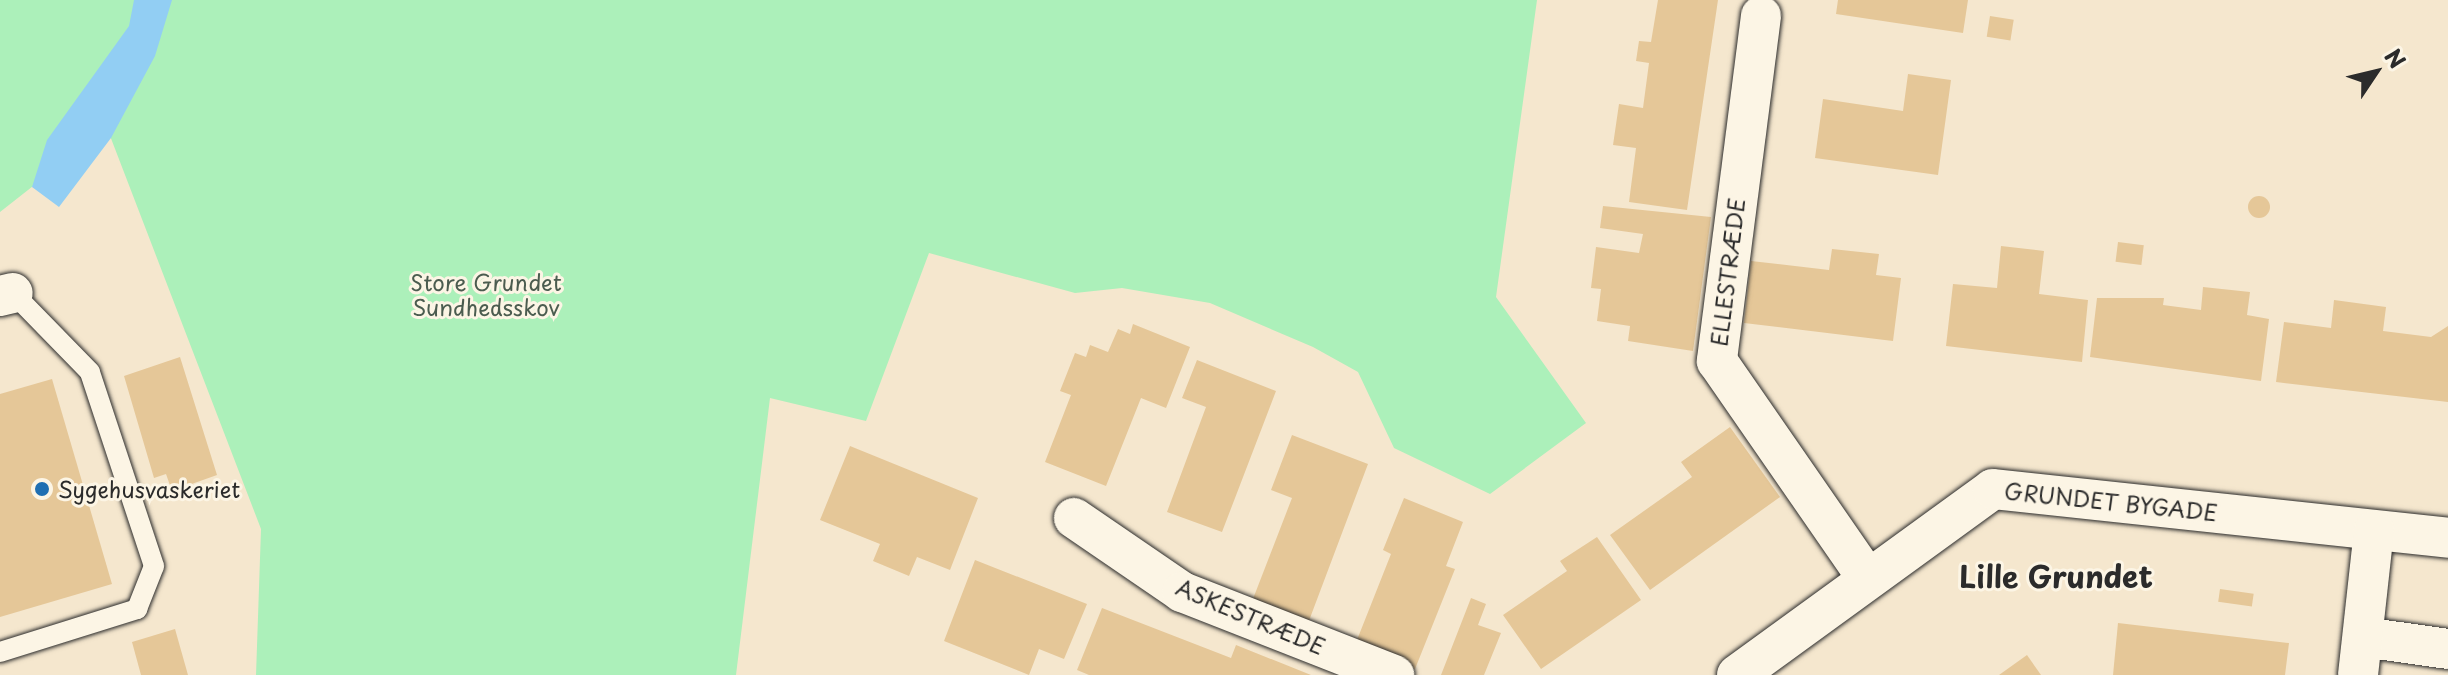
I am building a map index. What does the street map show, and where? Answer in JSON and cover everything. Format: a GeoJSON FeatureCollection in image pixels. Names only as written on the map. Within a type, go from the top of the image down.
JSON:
{"type":"FeatureCollection","features":[{"type":"Feature","properties":{"kind":"street","name":"ELLESTRÆDE"},"geometry":{"type":"LineString","coordinates":[[1761,16],[1717,361],[1867,578]]}},
{"type":"Feature","properties":{"kind":"street","name":"GRUNDET BYGADE"},"geometry":{"type":"LineString","coordinates":[[1737,675],[1993,489],[2448,538]]}},
{"type":"Feature","properties":{"kind":"street","name":"ASKESTRÆDE"},"geometry":{"type":"LineString","coordinates":[[1074,518],[1182,592],[1394,675]]}},
{"type":"Feature","properties":{"kind":"street"},"geometry":{"type":"LineString","coordinates":[[2374,531],[2360,656],[2448,649]]}},
{"type":"Feature","properties":{"kind":"lane"},"geometry":{"type":"LineString","coordinates":[[0,652],[137,609],[154,566],[90,372],[6,295]]}},
{"type":"Feature","properties":{"kind":"green space","name":"Store Grundet Sundhedsskov"},"geometry":{"type":"Polygon","coordinates":[[[0,0],[1537,0],[1496,297],[1586,423],[1490,494],[1394,448],[1358,372],[1313,347],[1210,303],[1122,288],[1075,293],[929,253],[866,421],[770,398],[736,675],[256,675],[261,529],[107,128],[0,212],[0,0]]]}},
{"type":"Feature","properties":{"kind":"water"},"geometry":{"type":"Polygon","coordinates":[[[134,0],[172,0],[155,56],[111,138],[59,207],[32,187],[47,140],[129,26],[134,0]]]}},
{"type":"Feature","properties":{"kind":"building"},"geometry":{"type":"Polygon","coordinates":[[[1658,0],[1718,0],[1687,210],[1629,202],[1636,148],[1613,145],[1619,104],[1643,108],[1649,63],[1636,61],[1639,41],[1651,42],[1658,0]]]}},
{"type":"Feature","properties":{"kind":"building"},"geometry":{"type":"Polygon","coordinates":[[[1838,0],[1968,0],[1963,33],[1836,14],[1838,0]]]}},
{"type":"Feature","properties":{"kind":"building"},"geometry":{"type":"Polygon","coordinates":[[[1990,16],[2014,20],[2010,40],[1987,37],[1990,16]]]}},
{"type":"Feature","properties":{"kind":"building"},"geometry":{"type":"Polygon","coordinates":[[[1908,74],[1951,80],[1938,175],[1815,158],[1823,99],[1903,111],[1908,74]]]}},
{"type":"Feature","properties":{"kind":"building"},"geometry":{"type":"Polygon","coordinates":[[[2259,196],[2267,199],[2270,207],[2267,215],[2259,218],[2251,215],[2248,207],[2251,199],[2259,196]]]}},
{"type":"Feature","properties":{"kind":"building"},"geometry":{"type":"Polygon","coordinates":[[[1603,206],[1711,217],[1693,351],[1628,341],[1630,326],[1597,321],[1601,289],[1591,288],[1596,247],[1639,253],[1643,234],[1600,228],[1603,206]]]}},
{"type":"Feature","properties":{"kind":"building"},"geometry":{"type":"Polygon","coordinates":[[[2118,242],[2144,245],[2141,265],[2116,262],[2118,242]]]}},
{"type":"Feature","properties":{"kind":"building"},"geometry":{"type":"Polygon","coordinates":[[[2001,246],[2044,251],[2039,294],[2088,300],[2082,362],[1946,346],[1953,284],[1997,288],[2001,246]]]}},
{"type":"Feature","properties":{"kind":"building"},"geometry":{"type":"Polygon","coordinates":[[[1832,249],[1879,254],[1876,275],[1901,278],[1893,341],[1744,323],[1751,261],[1829,270],[1832,249]]]}},
{"type":"Feature","properties":{"kind":"building"},"geometry":{"type":"Polygon","coordinates":[[[2203,287],[2250,292],[2247,315],[2269,319],[2261,381],[2090,357],[2097,298],[2164,298],[2163,305],[2201,310],[2203,287]]]}},
{"type":"Feature","properties":{"kind":"building"},"geometry":{"type":"Polygon","coordinates":[[[2334,300],[2386,307],[2383,331],[2431,337],[2448,326],[2448,402],[2276,382],[2284,322],[2331,328],[2334,300]]]}},
{"type":"Feature","properties":{"kind":"building"},"geometry":{"type":"Polygon","coordinates":[[[1133,324],[1190,347],[1166,408],[1141,398],[1106,486],[1045,462],[1071,395],[1060,391],[1075,353],[1086,357],[1090,345],[1108,352],[1118,329],[1130,334],[1133,324]]]}},
{"type":"Feature","properties":{"kind":"building"},"geometry":{"type":"Polygon","coordinates":[[[180,357],[217,475],[172,491],[166,474],[154,478],[124,376],[180,357]]]}},
{"type":"Feature","properties":{"kind":"building"},"geometry":{"type":"Polygon","coordinates":[[[1197,360],[1276,391],[1222,532],[1167,512],[1206,407],[1182,398],[1197,360]]]}},
{"type":"Feature","properties":{"kind":"building","name":"Sygehusvaskeriet"},"geometry":{"type":"Polygon","coordinates":[[[52,379],[112,584],[0,617],[0,394],[52,379]]]}},
{"type":"Feature","properties":{"kind":"building"},"geometry":{"type":"Polygon","coordinates":[[[1730,427],[1780,497],[1650,590],[1610,535],[1692,477],[1681,462],[1730,427]]]}},
{"type":"Feature","properties":{"kind":"building"},"geometry":{"type":"Polygon","coordinates":[[[1292,435],[1368,464],[1307,626],[1251,604],[1292,498],[1271,490],[1292,435]]]}},
{"type":"Feature","properties":{"kind":"building"},"geometry":{"type":"Polygon","coordinates":[[[850,446],[978,498],[950,570],[917,557],[909,576],[873,561],[880,544],[820,520],[850,446]]]}},
{"type":"Feature","properties":{"kind":"building"},"geometry":{"type":"Polygon","coordinates":[[[1404,498],[1463,522],[1446,566],[1455,569],[1415,669],[1355,645],[1391,554],[1383,550],[1404,498]]]}},
{"type":"Feature","properties":{"kind":"building"},"geometry":{"type":"Polygon","coordinates":[[[1597,537],[1641,600],[1541,669],[1503,615],[1567,571],[1560,561],[1597,537]]]}},
{"type":"Feature","properties":{"kind":"building"},"geometry":{"type":"Polygon","coordinates":[[[975,560],[1087,604],[1064,659],[1039,649],[1029,675],[944,641],[975,560]]]}},
{"type":"Feature","properties":{"kind":"building"},"geometry":{"type":"Polygon","coordinates":[[[2220,589],[2254,594],[2252,607],[2218,602],[2220,589]]]}},
{"type":"Feature","properties":{"kind":"building"},"geometry":{"type":"Polygon","coordinates":[[[1471,598],[1486,604],[1478,625],[1501,633],[1484,675],[1441,675],[1471,598]]]}},
{"type":"Feature","properties":{"kind":"building"},"geometry":{"type":"Polygon","coordinates":[[[1102,608],[1231,658],[1236,645],[1311,675],[1089,675],[1077,670],[1102,608]]]}},
{"type":"Feature","properties":{"kind":"building"},"geometry":{"type":"Polygon","coordinates":[[[2118,623],[2289,643],[2285,675],[2113,675],[2118,623]]]}},
{"type":"Feature","properties":{"kind":"building"},"geometry":{"type":"Polygon","coordinates":[[[175,629],[188,675],[141,675],[132,642],[175,629]]]}},
{"type":"Feature","properties":{"kind":"building"},"geometry":{"type":"Polygon","coordinates":[[[2027,655],[2041,675],[1999,675],[2027,655]]]}},
{"type":"Feature","properties":{"kind":"place","name":"Sygehusvaskeriet"},"geometry":{"type":"Point","coordinates":[42,489]}},
{"type":"Feature","properties":{"kind":"district","name":"Lille Grundet"},"geometry":{"type":"Point","coordinates":[2056,576]}}]}
